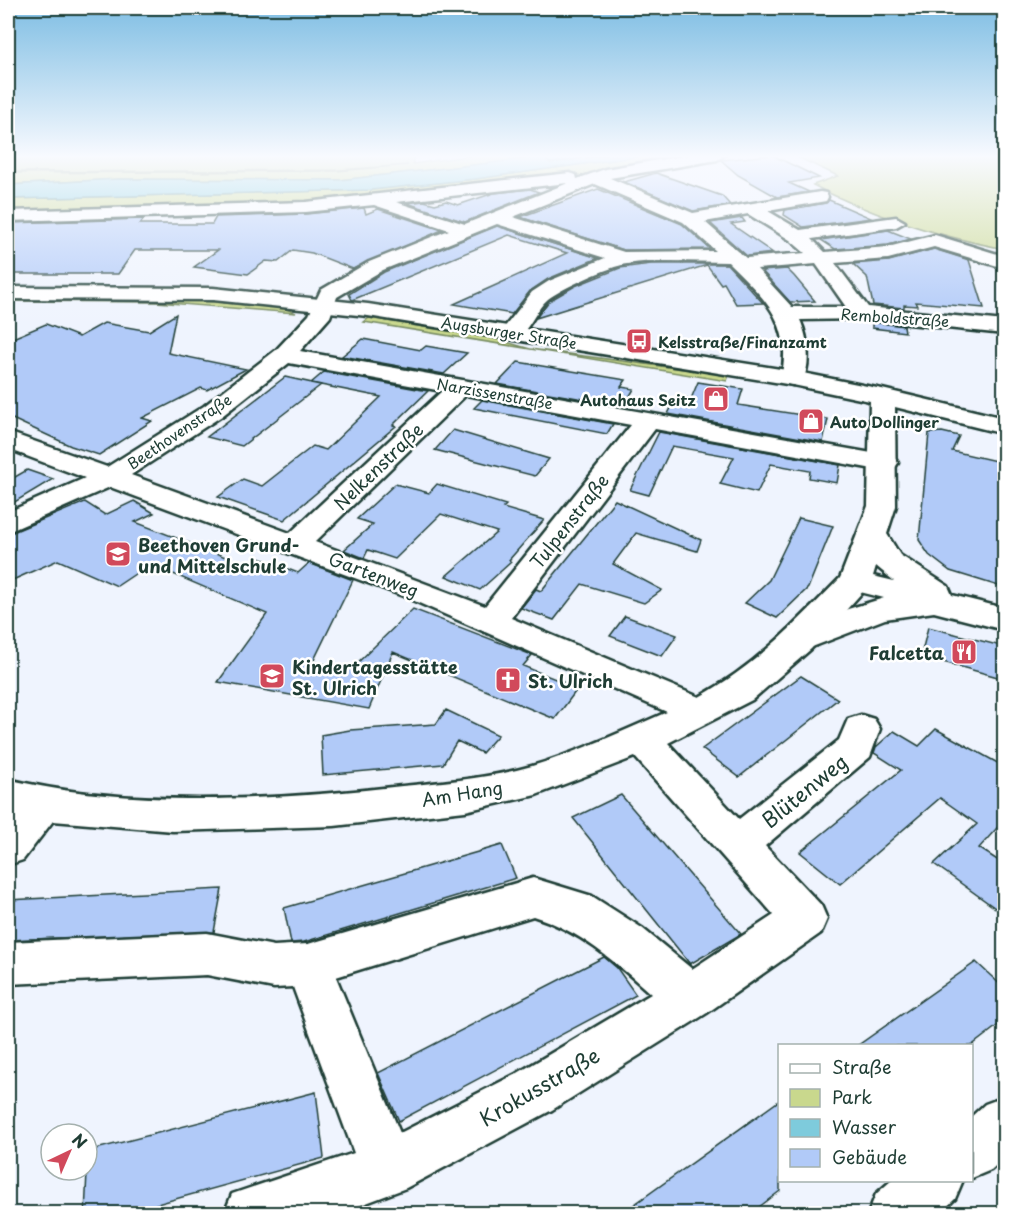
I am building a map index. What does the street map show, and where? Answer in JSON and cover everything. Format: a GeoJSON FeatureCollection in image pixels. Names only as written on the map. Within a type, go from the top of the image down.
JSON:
{"type":"FeatureCollection","features":[{"type":"Feature","properties":{"kind":"street"},"geometry":{"type":"LineString","coordinates":[[8,216],[141,212]]}},
{"type":"Feature","properties":{"kind":"street"},"geometry":{"type":"LineString","coordinates":[[411,212],[466,230]]}},
{"type":"Feature","properties":{"kind":"street","name":"Beethovenstraße"},"geometry":{"type":"LineString","coordinates":[[8,523],[108,478],[213,411],[284,355],[319,317],[328,294],[376,266],[513,212]]}},
{"type":"Feature","properties":{"kind":"street"},"geometry":{"type":"LineString","coordinates":[[675,212],[690,219],[736,260],[785,314],[791,323],[795,352],[796,364],[793,378]]}},
{"type":"Feature","properties":{"kind":"street"},"geometry":{"type":"LineString","coordinates":[[690,219],[728,212]]}},
{"type":"Feature","properties":{"kind":"street"},"geometry":{"type":"LineString","coordinates":[[757,212],[797,236],[822,259],[861,313]]}},
{"type":"Feature","properties":{"kind":"street"},"geometry":{"type":"LineString","coordinates":[[498,218],[623,258],[822,259],[888,253],[935,241],[1005,261]]}},
{"type":"Feature","properties":{"kind":"street"},"geometry":{"type":"LineString","coordinates":[[797,236],[896,222]]}},
{"type":"Feature","properties":{"kind":"street"},"geometry":{"type":"LineString","coordinates":[[511,333],[540,296],[556,285],[623,258]]}},
{"type":"Feature","properties":{"kind":"street","name":"Augsburger Straße"},"geometry":{"type":"LineString","coordinates":[[8,293],[171,292],[250,296],[324,304],[793,378],[882,396],[1005,426]]}},
{"type":"Feature","properties":{"kind":"street","name":"Remboldstraße"},"geometry":{"type":"LineString","coordinates":[[785,314],[861,313],[1005,328]]}},
{"type":"Feature","properties":{"kind":"street","name":"Narzissenstraße"},"geometry":{"type":"LineString","coordinates":[[284,355],[884,463]]}},
{"type":"Feature","properties":{"kind":"street","name":"Nelkenstraße"},"geometry":{"type":"LineString","coordinates":[[296,544],[460,387]]}},
{"type":"Feature","properties":{"kind":"street"},"geometry":{"type":"LineString","coordinates":[[882,396],[880,422],[884,463],[882,506],[855,581],[1005,619]]}},
{"type":"Feature","properties":{"kind":"street","name":"Tulpenstraße"},"geometry":{"type":"LineString","coordinates":[[491,621],[648,420]]}},
{"type":"Feature","properties":{"kind":"street","name":"Gartenweg"},"geometry":{"type":"LineString","coordinates":[[8,440],[296,544],[491,621],[673,699],[699,713]]}},
{"type":"Feature","properties":{"kind":"street"},"geometry":{"type":"LineString","coordinates":[[872,534],[875,547],[888,561],[955,607]]}},
{"type":"Feature","properties":{"kind":"street","name":"Am Hang"},"geometry":{"type":"LineString","coordinates":[[25,800],[173,815],[345,809],[465,795],[536,780],[641,739],[699,713],[739,691],[800,641],[855,581]]}},
{"type":"Feature","properties":{"kind":"street"},"geometry":{"type":"LineString","coordinates":[[800,641],[855,618],[907,604],[955,607]]}},
{"type":"Feature","properties":{"kind":"street","name":"Blütenweg"},"geometry":{"type":"LineString","coordinates":[[737,845],[856,747],[861,729]]}},
{"type":"Feature","properties":{"kind":"street"},"geometry":{"type":"LineString","coordinates":[[641,739],[737,845]]}},
{"type":"Feature","properties":{"kind":"street"},"geometry":{"type":"LineString","coordinates":[[8,848],[25,800]]}},
{"type":"Feature","properties":{"kind":"street","name":"Krokusstraße"},"geometry":{"type":"LineString","coordinates":[[252,1214],[387,1169],[534,1092],[690,997],[805,919],[737,845]]}},
{"type":"Feature","properties":{"kind":"street"},"geometry":{"type":"LineString","coordinates":[[8,963],[207,954],[274,967],[308,965],[533,897],[576,910],[626,943],[690,997]]}},
{"type":"Feature","properties":{"kind":"street"},"geometry":{"type":"LineString","coordinates":[[308,965],[387,1169]]}},
{"type":"Feature","properties":{"kind":"street"},"geometry":{"type":"LineString","coordinates":[[973,1150],[1005,1123]]}},
{"type":"Feature","properties":{"kind":"street"},"geometry":{"type":"LineString","coordinates":[[896,1214],[934,1182]]}},
{"type":"Feature","properties":{"kind":"green space"},"geometry":{"type":"Polygon","coordinates":[[[8,212],[108,212],[8,215],[8,212]]]}},
{"type":"Feature","properties":{"kind":"green space"},"geometry":{"type":"Polygon","coordinates":[[[874,212],[1004,212],[1004,249],[955,238],[874,212]]]}},
{"type":"Feature","properties":{"kind":"green space"},"geometry":{"type":"Polygon","coordinates":[[[8,298],[165,298],[284,308],[296,313],[156,302],[8,301],[8,298]]]}},
{"type":"Feature","properties":{"kind":"green space"},"geometry":{"type":"Polygon","coordinates":[[[369,318],[496,339],[530,349],[364,322],[369,318]]]}},
{"type":"Feature","properties":{"kind":"green space"},"geometry":{"type":"Polygon","coordinates":[[[531,349],[729,375],[727,381],[531,349]]]}},
{"type":"Feature","properties":{"kind":"building"},"geometry":{"type":"Polygon","coordinates":[[[387,212],[442,230],[353,269],[312,253],[293,250],[278,262],[266,261],[248,274],[194,267],[218,250],[135,250],[118,274],[8,274],[8,223],[144,219],[140,224],[212,224],[216,217],[387,212]]]}},
{"type":"Feature","properties":{"kind":"building"},"geometry":{"type":"Polygon","coordinates":[[[434,212],[490,212],[465,222],[434,212]]]}},
{"type":"Feature","properties":{"kind":"building"},"geometry":{"type":"Polygon","coordinates":[[[534,212],[653,212],[682,224],[710,249],[624,250],[520,217],[534,212]]]}},
{"type":"Feature","properties":{"kind":"building"},"geometry":{"type":"Polygon","coordinates":[[[785,212],[857,212],[871,218],[803,227],[784,215],[785,212]]]}},
{"type":"Feature","properties":{"kind":"building"},"geometry":{"type":"Polygon","coordinates":[[[742,218],[745,222],[731,224],[773,253],[747,256],[710,223],[742,218]]]}},
{"type":"Feature","properties":{"kind":"building"},"geometry":{"type":"Polygon","coordinates":[[[497,226],[598,258],[548,279],[530,291],[512,314],[454,304],[567,253],[509,235],[352,300],[349,294],[384,272],[497,226]]]}},
{"type":"Feature","properties":{"kind":"building"},"geometry":{"type":"Polygon","coordinates":[[[888,230],[911,239],[888,245],[835,249],[821,240],[888,230]]]}},
{"type":"Feature","properties":{"kind":"building"},"geometry":{"type":"Polygon","coordinates":[[[934,249],[969,260],[984,308],[916,302],[918,306],[904,305],[904,308],[873,305],[867,277],[853,264],[889,261],[934,249]]]}},
{"type":"Feature","properties":{"kind":"building"},"geometry":{"type":"Polygon","coordinates":[[[651,264],[727,264],[763,303],[736,304],[724,283],[721,284],[707,265],[536,318],[549,301],[575,286],[620,268],[651,264]]]}},
{"type":"Feature","properties":{"kind":"building"},"geometry":{"type":"Polygon","coordinates":[[[787,269],[815,301],[790,302],[762,271],[787,269]]]}},
{"type":"Feature","properties":{"kind":"building"},"geometry":{"type":"Polygon","coordinates":[[[176,314],[168,353],[246,369],[207,390],[201,388],[142,418],[152,421],[99,455],[71,446],[8,417],[8,340],[46,324],[79,337],[104,323],[149,331],[176,314]]]}},
{"type":"Feature","properties":{"kind":"building"},"geometry":{"type":"Polygon","coordinates":[[[872,322],[904,326],[905,332],[872,328],[872,322]]]}},
{"type":"Feature","properties":{"kind":"building"},"geometry":{"type":"Polygon","coordinates":[[[363,339],[421,350],[426,346],[467,353],[444,374],[342,356],[363,339]]]}},
{"type":"Feature","properties":{"kind":"building"},"geometry":{"type":"Polygon","coordinates":[[[518,362],[626,380],[621,387],[634,389],[624,406],[497,384],[518,362]]]}},
{"type":"Feature","properties":{"kind":"building"},"geometry":{"type":"Polygon","coordinates":[[[324,372],[428,391],[393,425],[396,426],[284,520],[218,497],[243,479],[262,486],[313,446],[326,450],[381,397],[311,383],[324,372]]]}},
{"type":"Feature","properties":{"kind":"building"},"geometry":{"type":"Polygon","coordinates":[[[285,377],[321,385],[242,446],[207,437],[285,377]]]}},
{"type":"Feature","properties":{"kind":"building"},"geometry":{"type":"Polygon","coordinates":[[[698,382],[743,389],[738,405],[828,419],[823,442],[668,414],[677,396],[691,399],[698,382]]]}},
{"type":"Feature","properties":{"kind":"building"},"geometry":{"type":"Polygon","coordinates":[[[482,400],[613,424],[607,434],[474,408],[482,400]]]}},
{"type":"Feature","properties":{"kind":"building"},"geometry":{"type":"Polygon","coordinates":[[[453,430],[549,459],[535,476],[435,450],[453,430]]]}},
{"type":"Feature","properties":{"kind":"building"},"geometry":{"type":"Polygon","coordinates":[[[659,432],[840,465],[837,483],[809,478],[810,471],[771,464],[757,493],[720,484],[734,457],[672,446],[649,495],[630,490],[659,432]]]}},
{"type":"Feature","properties":{"kind":"building"},"geometry":{"type":"Polygon","coordinates":[[[942,432],[959,436],[952,451],[1005,463],[1005,588],[950,571],[929,555],[919,540],[929,433],[942,432]]]}},
{"type":"Feature","properties":{"kind":"building"},"geometry":{"type":"Polygon","coordinates":[[[27,470],[53,479],[8,506],[8,481],[27,470]]]}},
{"type":"Feature","properties":{"kind":"building"},"geometry":{"type":"Polygon","coordinates":[[[395,484],[429,493],[437,484],[506,505],[503,508],[544,520],[509,560],[511,562],[480,590],[446,576],[497,532],[441,514],[395,559],[368,550],[364,558],[344,550],[373,524],[357,519],[395,484]]]}},
{"type":"Feature","properties":{"kind":"building"},"geometry":{"type":"Polygon","coordinates":[[[615,500],[701,540],[697,551],[636,533],[613,564],[662,590],[644,603],[582,584],[554,620],[521,608],[536,589],[541,591],[615,500]]]}},
{"type":"Feature","properties":{"kind":"building"},"geometry":{"type":"Polygon","coordinates":[[[134,501],[154,513],[135,522],[246,565],[257,557],[298,573],[309,563],[353,580],[313,662],[351,669],[413,609],[532,655],[523,666],[578,688],[555,719],[393,652],[369,709],[218,682],[267,614],[150,564],[117,586],[58,560],[8,582],[8,534],[85,502],[105,515],[134,501]]]}},
{"type":"Feature","properties":{"kind":"building"},"geometry":{"type":"Polygon","coordinates":[[[799,518],[833,526],[808,588],[777,618],[745,603],[769,580],[799,518]]]}},
{"type":"Feature","properties":{"kind":"building"},"geometry":{"type":"Polygon","coordinates":[[[625,616],[677,635],[662,656],[610,636],[625,616]]]}},
{"type":"Feature","properties":{"kind":"building"},"geometry":{"type":"Polygon","coordinates":[[[928,627],[1005,647],[1005,679],[921,656],[928,627]]]}},
{"type":"Feature","properties":{"kind":"building"},"geometry":{"type":"Polygon","coordinates":[[[801,676],[838,699],[739,777],[702,749],[801,676]]]}},
{"type":"Feature","properties":{"kind":"building"},"geometry":{"type":"Polygon","coordinates":[[[446,710],[498,735],[482,753],[457,741],[443,764],[323,775],[321,735],[350,730],[436,724],[446,710]]]}},
{"type":"Feature","properties":{"kind":"building"},"geometry":{"type":"Polygon","coordinates":[[[936,729],[1005,767],[1005,819],[979,848],[1005,865],[1005,915],[934,864],[977,824],[940,798],[840,884],[800,852],[901,770],[874,753],[876,747],[894,731],[919,746],[936,729]]]}},
{"type":"Feature","properties":{"kind":"building"},"geometry":{"type":"Polygon","coordinates":[[[621,795],[741,934],[690,964],[573,818],[621,795]]]}},
{"type":"Feature","properties":{"kind":"building"},"geometry":{"type":"Polygon","coordinates":[[[502,845],[516,878],[304,942],[291,943],[284,908],[502,845]]]}},
{"type":"Feature","properties":{"kind":"building"},"geometry":{"type":"Polygon","coordinates":[[[222,889],[214,932],[8,940],[8,900],[222,889]]]}},
{"type":"Feature","properties":{"kind":"building"},"geometry":{"type":"Polygon","coordinates":[[[604,957],[617,968],[636,995],[399,1121],[378,1073],[604,957]]]}},
{"type":"Feature","properties":{"kind":"building"},"geometry":{"type":"Polygon","coordinates":[[[976,962],[1005,989],[1005,1020],[973,1044],[860,1044],[976,962]]]}},
{"type":"Feature","properties":{"kind":"building"},"geometry":{"type":"Polygon","coordinates":[[[316,1092],[324,1158],[121,1214],[85,1214],[87,1182],[99,1182],[99,1148],[316,1092]]]}},
{"type":"Feature","properties":{"kind":"building"},"geometry":{"type":"Polygon","coordinates":[[[778,1101],[780,1191],[750,1214],[621,1214],[778,1101]]]}},
{"type":"Feature","properties":{"kind":"place","name":"Kelsstraße/Finanzamt"},"geometry":{"type":"Point","coordinates":[639,341]}},
{"type":"Feature","properties":{"kind":"place","name":"Autohaus Seitz"},"geometry":{"type":"Point","coordinates":[716,399]}},
{"type":"Feature","properties":{"kind":"place","name":"Auto Dollinger"},"geometry":{"type":"Point","coordinates":[811,421]}},
{"type":"Feature","properties":{"kind":"place","name":"Beethoven Grund- und Mittelschule"},"geometry":{"type":"Point","coordinates":[118,554]}},
{"type":"Feature","properties":{"kind":"place","name":"Falcetta"},"geometry":{"type":"Point","coordinates":[964,652]}},
{"type":"Feature","properties":{"kind":"place","name":"Kindertagesstätte St. Ulrich"},"geometry":{"type":"Point","coordinates":[272,676]}},
{"type":"Feature","properties":{"kind":"place","name":"St. Ulrich"},"geometry":{"type":"Point","coordinates":[508,680]}}]}
